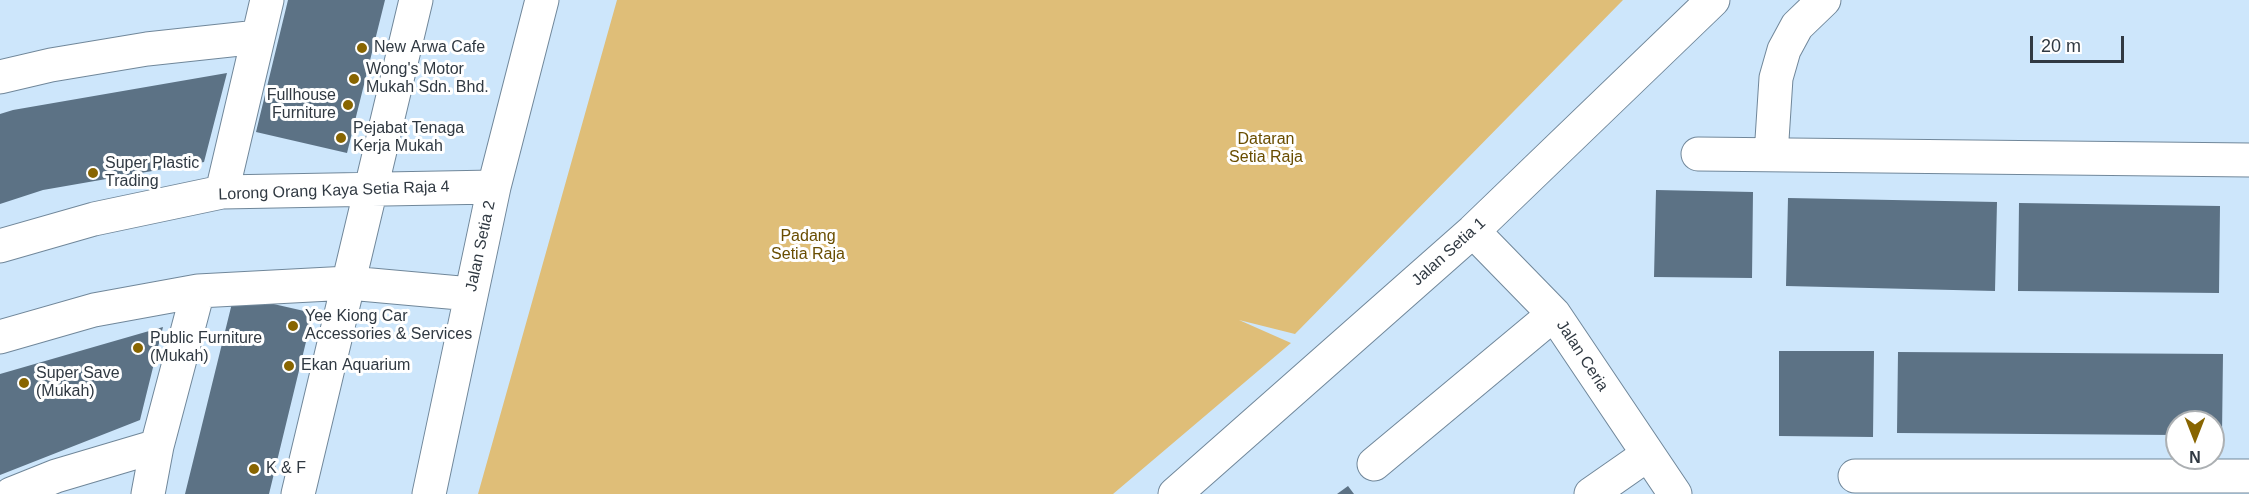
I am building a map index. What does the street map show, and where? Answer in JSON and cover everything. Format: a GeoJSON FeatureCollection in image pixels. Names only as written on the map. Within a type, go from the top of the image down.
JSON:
{"type":"FeatureCollection","features":[{"type":"Feature","properties":{"kind":"street"},"geometry":{"type":"LineString","coordinates":[[222,192],[267,0]]}},
{"type":"Feature","properties":{"kind":"street"},"geometry":{"type":"LineString","coordinates":[[298,494],[349,283],[369,189],[416,0]]}},
{"type":"Feature","properties":{"kind":"street","name":"Jalan Setia 2"},"geometry":{"type":"LineString","coordinates":[[429,494],[494,187],[542,0]]}},
{"type":"Feature","properties":{"kind":"street","name":"Jalan Setia 1"},"geometry":{"type":"LineString","coordinates":[[1175,494],[1473,231],[1713,0]]}},
{"type":"Feature","properties":{"kind":"street"},"geometry":{"type":"LineString","coordinates":[[1771,155],[1776,78],[1784,50],[1797,26],[1824,0]]}},
{"type":"Feature","properties":{"kind":"street"},"geometry":{"type":"LineString","coordinates":[[0,77],[51,64],[147,49],[258,37]]}},
{"type":"Feature","properties":{"kind":"street"},"geometry":{"type":"LineString","coordinates":[[1698,154],[2249,160]]}},
{"type":"Feature","properties":{"kind":"street","name":"Lorong Orang Kaya Setia Raja 4"},"geometry":{"type":"LineString","coordinates":[[0,246],[94,219],[222,192],[494,187]]}},
{"type":"Feature","properties":{"kind":"street","name":"Jalan Ceria"},"geometry":{"type":"LineString","coordinates":[[1473,231],[1554,314],[1675,494]]}},
{"type":"Feature","properties":{"kind":"street"},"geometry":{"type":"LineString","coordinates":[[0,337],[94,310],[198,291],[349,283],[471,294]]}},
{"type":"Feature","properties":{"kind":"street"},"geometry":{"type":"LineString","coordinates":[[148,494],[157,446],[198,291]]}},
{"type":"Feature","properties":{"kind":"street"},"geometry":{"type":"LineString","coordinates":[[1374,464],[1554,314]]}},
{"type":"Feature","properties":{"kind":"street"},"geometry":{"type":"LineString","coordinates":[[11,494],[56,476],[157,446]]}},
{"type":"Feature","properties":{"kind":"street"},"geometry":{"type":"LineString","coordinates":[[1591,494],[1647,455]]}},
{"type":"Feature","properties":{"kind":"street"},"geometry":{"type":"LineString","coordinates":[[1855,476],[2249,476]]}},
{"type":"Feature","properties":{"kind":"green space","name":"Padang Setia Raja"},"geometry":{"type":"Polygon","coordinates":[[[617,0],[1623,0],[1295,334],[1239,320],[1291,343],[1113,494],[478,494],[617,0]]]}},
{"type":"Feature","properties":{"kind":"building"},"geometry":{"type":"Polygon","coordinates":[[[288,0],[385,0],[347,153],[256,132],[288,0]]]}},
{"type":"Feature","properties":{"kind":"building"},"geometry":{"type":"Polygon","coordinates":[[[227,73],[204,162],[43,190],[0,204],[0,114],[227,73]]]}},
{"type":"Feature","properties":{"kind":"building"},"geometry":{"type":"Polygon","coordinates":[[[1656,190],[1753,192],[1752,278],[1654,277],[1656,190]]]}},
{"type":"Feature","properties":{"kind":"building"},"geometry":{"type":"Polygon","coordinates":[[[1788,198],[1997,202],[1995,291],[1786,286],[1788,198]]]}},
{"type":"Feature","properties":{"kind":"building"},"geometry":{"type":"Polygon","coordinates":[[[2019,203],[2220,206],[2219,293],[2018,291],[2019,203]]]}},
{"type":"Feature","properties":{"kind":"building"},"geometry":{"type":"Polygon","coordinates":[[[234,295],[313,313],[269,494],[185,494],[234,295]]]}},
{"type":"Feature","properties":{"kind":"building"},"geometry":{"type":"Polygon","coordinates":[[[163,327],[140,420],[0,475],[0,374],[163,327]]]}},
{"type":"Feature","properties":{"kind":"building"},"geometry":{"type":"Polygon","coordinates":[[[1779,351],[1874,351],[1873,437],[1779,436],[1779,351]]]}},
{"type":"Feature","properties":{"kind":"building"},"geometry":{"type":"Polygon","coordinates":[[[1898,352],[2223,354],[2222,410],[2165,410],[2165,435],[1897,433],[1898,352]]]}},
{"type":"Feature","properties":{"kind":"building"},"geometry":{"type":"Polygon","coordinates":[[[1348,486],[1354,494],[1337,494],[1348,486]]]}},
{"type":"Feature","properties":{"kind":"place","name":"New Arwa Cafe"},"geometry":{"type":"Point","coordinates":[362,48]}},
{"type":"Feature","properties":{"kind":"place","name":"Wong's Motor Mukah Sdn. Bhd."},"geometry":{"type":"Point","coordinates":[354,79]}},
{"type":"Feature","properties":{"kind":"place","name":"Fullhouse Furniture"},"geometry":{"type":"Point","coordinates":[348,105]}},
{"type":"Feature","properties":{"kind":"place","name":"Pejabat Tenaga Kerja Mukah"},"geometry":{"type":"Point","coordinates":[341,138]}},
{"type":"Feature","properties":{"kind":"place","name":"Super Plastic Trading"},"geometry":{"type":"Point","coordinates":[93,173]}},
{"type":"Feature","properties":{"kind":"place","name":"Yee Kiong Car Accessories & Services"},"geometry":{"type":"Point","coordinates":[293,326]}},
{"type":"Feature","properties":{"kind":"place","name":"Public Furniture (Mukah)"},"geometry":{"type":"Point","coordinates":[138,348]}},
{"type":"Feature","properties":{"kind":"place","name":"Ekan Aquarium"},"geometry":{"type":"Point","coordinates":[289,366]}},
{"type":"Feature","properties":{"kind":"place","name":"Super Save (Mukah)"},"geometry":{"type":"Point","coordinates":[24,383]}},
{"type":"Feature","properties":{"kind":"place","name":"K & F"},"geometry":{"type":"Point","coordinates":[254,469]}},
{"type":"Feature","properties":{"kind":"park label","name":"Dataran Setia Raja"},"geometry":{"type":"Point","coordinates":[1266,149]}}]}
